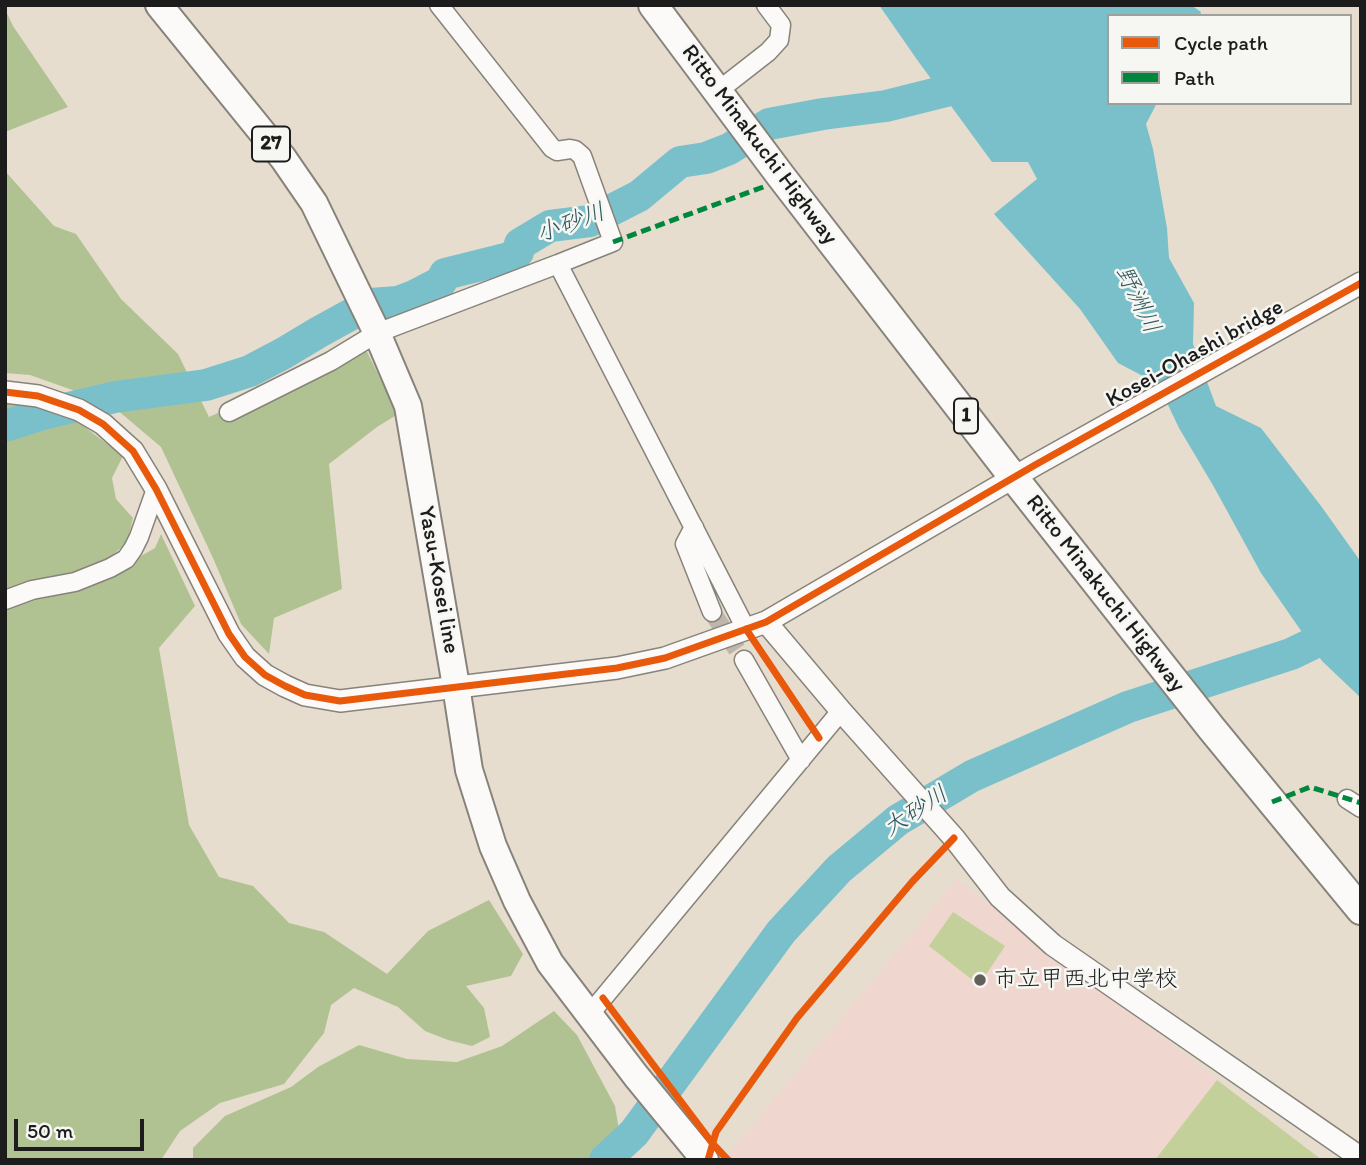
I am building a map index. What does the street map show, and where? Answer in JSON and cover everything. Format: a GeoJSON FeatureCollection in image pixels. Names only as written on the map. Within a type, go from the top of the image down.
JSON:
{"type":"FeatureCollection","features":[{"type":"Feature","properties":{"kind":"highway","name":"Ritto Minakuchi Highway"},"geometry":{"type":"LineString","coordinates":[[653,5],[780,175],[1014,478],[1212,729],[1361,910]]}},
{"type":"Feature","properties":{"kind":"main road","name":"Yasu-Kosei line"},"geometry":{"type":"LineString","coordinates":[[159,5],[283,158],[314,203],[408,406],[469,770],[493,846],[517,901],[550,963],[636,1076],[705,1160]]}},
{"type":"Feature","properties":{"kind":"street"},"geometry":{"type":"LineString","coordinates":[[229,412],[331,361],[368,315],[558,264],[613,242],[579,152],[570,149],[562,152],[552,148],[439,5]]}},
{"type":"Feature","properties":{"kind":"street"},"geometry":{"type":"LineString","coordinates":[[718,91],[768,52],[779,40],[781,25],[766,5]]}},
{"type":"Feature","properties":{"kind":"street"},"geometry":{"type":"LineString","coordinates":[[558,264],[694,527],[756,625],[841,711],[954,838],[1000,897],[1053,945],[1361,1158]]}},
{"type":"Feature","properties":{"kind":"street","name":"Kosei-Ohashi bridge"},"geometry":{"type":"LineString","coordinates":[[5,392],[38,396],[79,410],[103,424],[133,451],[156,489],[229,634],[245,657],[265,675],[305,695],[340,701],[617,668],[665,658],[756,625],[1361,283]]}},
{"type":"Feature","properties":{"kind":"street"},"geometry":{"type":"LineString","coordinates":[[5,600],[32,590],[75,582],[110,568],[125,558],[139,537],[156,489]]}},
{"type":"Feature","properties":{"kind":"street"},"geometry":{"type":"LineString","coordinates":[[694,527],[685,544],[712,612]]}},
{"type":"Feature","properties":{"kind":"street"},"geometry":{"type":"LineString","coordinates":[[744,660],[800,760]]}},
{"type":"Feature","properties":{"kind":"street"},"geometry":{"type":"LineString","coordinates":[[589,1015],[841,711]]}},
{"type":"Feature","properties":{"kind":"shaded area","name":"市立甲西北中学校"},"geometry":{"type":"Polygon","coordinates":[[[957,879],[1322,1160],[728,1160],[726,1157],[957,879]]]}},
{"type":"Feature","properties":{"kind":"green space"},"geometry":{"type":"Polygon","coordinates":[[[5,9],[13,26],[68,107],[5,132],[5,9]]]}},
{"type":"Feature","properties":{"kind":"green space"},"geometry":{"type":"Polygon","coordinates":[[[5,171],[54,226],[76,234],[121,299],[178,354],[209,417],[365,348],[398,414],[329,464],[342,589],[274,618],[269,654],[241,624],[161,447],[109,403],[30,375],[5,373],[5,171]]]}},
{"type":"Feature","properties":{"kind":"green space"},"geometry":{"type":"Polygon","coordinates":[[[5,401],[41,405],[82,425],[123,456],[112,478],[116,499],[133,518],[127,543],[105,561],[120,568],[155,548],[161,534],[195,606],[159,648],[189,825],[219,877],[253,886],[289,923],[324,932],[387,974],[428,931],[489,900],[523,954],[511,976],[466,986],[484,1008],[490,1037],[472,1046],[448,1040],[425,1031],[398,1007],[354,988],[331,1005],[324,1033],[284,1084],[220,1103],[180,1131],[161,1160],[5,1160],[5,401]]]}},
{"type":"Feature","properties":{"kind":"green space"},"geometry":{"type":"Polygon","coordinates":[[[953,912],[1005,946],[979,985],[929,946],[953,912]]]}},
{"type":"Feature","properties":{"kind":"green space"},"geometry":{"type":"Polygon","coordinates":[[[554,1011],[577,1035],[615,1106],[624,1160],[193,1160],[193,1148],[225,1116],[291,1087],[318,1067],[359,1045],[407,1059],[457,1062],[502,1046],[554,1011]]]}},
{"type":"Feature","properties":{"kind":"green space"},"geometry":{"type":"Polygon","coordinates":[[[1217,1080],[1322,1160],[1155,1160],[1217,1080]]]}},
{"type":"Feature","properties":{"kind":"water","name":"野洲川"},"geometry":{"type":"Polygon","coordinates":[[[879,5],[1191,5],[1201,12],[1107,14],[1107,105],[1156,105],[1146,124],[1167,228],[1169,258],[1194,303],[1193,344],[1216,406],[1261,428],[1361,562],[1361,698],[1322,661],[1261,573],[1179,428],[1158,384],[1118,363],[1080,309],[994,214],[1037,179],[1028,162],[992,162],[879,5]]]}},
{"type":"Feature","properties":{"kind":"waterway","name":"小砂川"},"geometry":{"type":"LineString","coordinates":[[5,426],[115,397],[206,385],[250,371],[370,304],[398,302],[441,282],[445,274],[509,258],[518,252],[520,244],[550,226],[590,221],[639,196],[680,162],[706,158],[729,149],[769,124],[886,106],[982,82]]}},
{"type":"Feature","properties":{"kind":"waterway","name":"大砂川"},"geometry":{"type":"LineString","coordinates":[[605,1160],[634,1133],[781,932],[839,869],[898,820],[972,776],[1128,707],[1291,654],[1347,627]]}},
{"type":"Feature","properties":{"kind":"tunnel"},"geometry":{"type":"LineString","coordinates":[[712,612],[744,660]]}},
{"type":"Feature","properties":{"kind":"marked path"},"geometry":{"type":"LineString","coordinates":[[613,242],[766,186]]}},
{"type":"Feature","properties":{"kind":"marked path"},"geometry":{"type":"LineString","coordinates":[[1272,802],[1310,787],[1361,803]]}},
{"type":"Feature","properties":{"kind":"cycle path"},"geometry":{"type":"LineString","coordinates":[[5,392],[38,396],[79,410],[103,424],[133,451],[156,489],[229,634],[245,657],[265,675],[285,686],[305,695],[340,701],[617,668],[665,658],[766,622],[1035,465],[1361,283]]}},
{"type":"Feature","properties":{"kind":"cycle path"},"geometry":{"type":"LineString","coordinates":[[746,629],[819,738]]}},
{"type":"Feature","properties":{"kind":"cycle path"},"geometry":{"type":"LineString","coordinates":[[708,1160],[716,1132],[797,1018],[912,882],[954,838]]}},
{"type":"Feature","properties":{"kind":"cycle path"},"geometry":{"type":"LineString","coordinates":[[603,998],[713,1144],[728,1160]]}},
{"type":"Feature","properties":{"kind":"place","name":"市立甲西北中学校"},"geometry":{"type":"Point","coordinates":[980,980]}}]}
